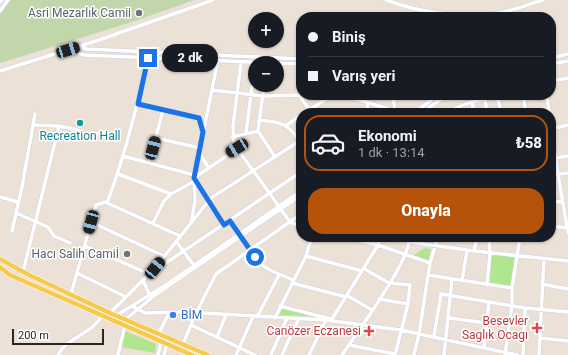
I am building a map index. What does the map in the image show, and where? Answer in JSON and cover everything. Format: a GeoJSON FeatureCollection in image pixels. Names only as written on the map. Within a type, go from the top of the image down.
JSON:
{"type":"FeatureCollection","features":[{"type":"Feature","properties":{"kind":"main road"},"geometry":{"type":"LineString","coordinates":[[0,259],[23,272],[110,313],[208,355]]}},
{"type":"Feature","properties":{"kind":"main road"},"geometry":{"type":"LineString","coordinates":[[0,267],[10,275],[192,355]]}},
{"type":"Feature","properties":{"kind":"street"},"geometry":{"type":"LineString","coordinates":[[0,10],[8,0]]}},
{"type":"Feature","properties":{"kind":"street"},"geometry":{"type":"LineString","coordinates":[[0,71],[68,50],[213,0]]}},
{"type":"Feature","properties":{"kind":"street"},"geometry":{"type":"LineString","coordinates":[[386,0],[407,8],[435,12]]}},
{"type":"Feature","properties":{"kind":"street"},"geometry":{"type":"LineString","coordinates":[[492,12],[504,11],[543,0]]}},
{"type":"Feature","properties":{"kind":"street"},"geometry":{"type":"LineString","coordinates":[[79,46],[87,49],[296,59]]}},
{"type":"Feature","properties":{"kind":"street"},"geometry":{"type":"LineString","coordinates":[[68,50],[84,55],[248,62]]}},
{"type":"Feature","properties":{"kind":"street"},"geometry":{"type":"LineString","coordinates":[[191,224],[196,201],[194,178],[218,55]]}},
{"type":"Feature","properties":{"kind":"street"},"geometry":{"type":"LineString","coordinates":[[556,57],[568,55]]}},
{"type":"Feature","properties":{"kind":"street"},"geometry":{"type":"LineString","coordinates":[[107,203],[118,174],[138,104],[148,58]]}},
{"type":"Feature","properties":{"kind":"street"},"geometry":{"type":"LineString","coordinates":[[556,63],[568,61]]}},
{"type":"Feature","properties":{"kind":"street"},"geometry":{"type":"LineString","coordinates":[[241,62],[232,137],[237,148],[279,208],[290,222],[296,224]]}},
{"type":"Feature","properties":{"kind":"street"},"geometry":{"type":"LineString","coordinates":[[284,63],[296,64]]}},
{"type":"Feature","properties":{"kind":"street"},"geometry":{"type":"LineString","coordinates":[[556,80],[568,78]]}},
{"type":"Feature","properties":{"kind":"street"},"geometry":{"type":"LineString","coordinates":[[212,90],[262,96],[296,95]]}},
{"type":"Feature","properties":{"kind":"street"},"geometry":{"type":"LineString","coordinates":[[263,92],[258,131],[275,157]]}},
{"type":"Feature","properties":{"kind":"street"},"geometry":{"type":"LineString","coordinates":[[246,133],[250,94]]}},
{"type":"Feature","properties":{"kind":"street"},"geometry":{"type":"LineString","coordinates":[[315,108],[325,100]]}},
{"type":"Feature","properties":{"kind":"street"},"geometry":{"type":"LineString","coordinates":[[421,108],[431,100]]}},
{"type":"Feature","properties":{"kind":"street"},"geometry":{"type":"LineString","coordinates":[[429,108],[440,100]]}},
{"type":"Feature","properties":{"kind":"street"},"geometry":{"type":"LineString","coordinates":[[455,108],[478,100]]}},
{"type":"Feature","properties":{"kind":"street"},"geometry":{"type":"LineString","coordinates":[[360,101],[368,102],[384,108]]}},
{"type":"Feature","properties":{"kind":"street"},"geometry":{"type":"LineString","coordinates":[[472,101],[473,108]]}},
{"type":"Feature","properties":{"kind":"street"},"geometry":{"type":"LineString","coordinates":[[367,108],[368,102]]}},
{"type":"Feature","properties":{"kind":"street"},"geometry":{"type":"LineString","coordinates":[[138,104],[199,118],[203,132]]}},
{"type":"Feature","properties":{"kind":"street"},"geometry":{"type":"LineString","coordinates":[[149,163],[163,110]]}},
{"type":"Feature","properties":{"kind":"street"},"geometry":{"type":"LineString","coordinates":[[12,231],[35,114]]}},
{"type":"Feature","properties":{"kind":"street"},"geometry":{"type":"LineString","coordinates":[[287,125],[296,119]]}},
{"type":"Feature","properties":{"kind":"street"},"geometry":{"type":"LineString","coordinates":[[259,120],[278,122],[287,125],[296,136]]}},
{"type":"Feature","properties":{"kind":"street"},"geometry":{"type":"LineString","coordinates":[[33,125],[59,126],[82,131],[91,137],[100,132],[120,136]]}},
{"type":"Feature","properties":{"kind":"street"},"geometry":{"type":"LineString","coordinates":[[556,128],[568,125]]}},
{"type":"Feature","properties":{"kind":"street"},"geometry":{"type":"LineString","coordinates":[[23,272],[59,126]]}},
{"type":"Feature","properties":{"kind":"street"},"geometry":{"type":"LineString","coordinates":[[232,137],[258,131]]}},
{"type":"Feature","properties":{"kind":"street"},"geometry":{"type":"LineString","coordinates":[[156,138],[199,150],[208,167]]}},
{"type":"Feature","properties":{"kind":"street"},"geometry":{"type":"LineString","coordinates":[[110,313],[155,268],[209,201],[253,170],[296,144]]}},
{"type":"Feature","properties":{"kind":"street"},"geometry":{"type":"LineString","coordinates":[[153,223],[164,201],[170,194],[237,148]]}},
{"type":"Feature","properties":{"kind":"street"},"geometry":{"type":"LineString","coordinates":[[123,156],[194,178],[224,225]]}},
{"type":"Feature","properties":{"kind":"street"},"geometry":{"type":"LineString","coordinates":[[568,156],[556,158],[561,202],[568,233]]}},
{"type":"Feature","properties":{"kind":"street"},"geometry":{"type":"LineString","coordinates":[[558,174],[568,173]]}},
{"type":"Feature","properties":{"kind":"street"},"geometry":{"type":"LineString","coordinates":[[118,174],[170,194]]}},
{"type":"Feature","properties":{"kind":"street"},"geometry":{"type":"LineString","coordinates":[[155,268],[163,265],[224,225],[296,175]]}},
{"type":"Feature","properties":{"kind":"street"},"geometry":{"type":"LineString","coordinates":[[117,315],[194,266],[296,195]]}},
{"type":"Feature","properties":{"kind":"street"},"geometry":{"type":"LineString","coordinates":[[0,197],[18,202]]}},
{"type":"Feature","properties":{"kind":"street"},"geometry":{"type":"LineString","coordinates":[[279,208],[296,198]]}},
{"type":"Feature","properties":{"kind":"street"},"geometry":{"type":"LineString","coordinates":[[556,202],[561,202]]}},
{"type":"Feature","properties":{"kind":"street"},"geometry":{"type":"LineString","coordinates":[[71,294],[96,205],[107,203],[180,236]]}},
{"type":"Feature","properties":{"kind":"street"},"geometry":{"type":"LineString","coordinates":[[16,214],[48,227],[55,236],[70,243]]}},
{"type":"Feature","properties":{"kind":"street"},"geometry":{"type":"LineString","coordinates":[[183,344],[196,313],[216,274],[296,218]]}},
{"type":"Feature","properties":{"kind":"street"},"geometry":{"type":"LineString","coordinates":[[230,221],[250,251],[263,267],[292,282],[347,297],[372,310]]}},
{"type":"Feature","properties":{"kind":"street"},"geometry":{"type":"LineString","coordinates":[[91,222],[164,256]]}},
{"type":"Feature","properties":{"kind":"street"},"geometry":{"type":"LineString","coordinates":[[556,227],[568,228]]}},
{"type":"Feature","properties":{"kind":"street"},"geometry":{"type":"LineString","coordinates":[[176,241],[194,266]]}},
{"type":"Feature","properties":{"kind":"street"},"geometry":{"type":"LineString","coordinates":[[275,318],[306,256],[310,242]]}},
{"type":"Feature","properties":{"kind":"street"},"geometry":{"type":"LineString","coordinates":[[366,242],[430,263]]}},
{"type":"Feature","properties":{"kind":"street"},"geometry":{"type":"LineString","coordinates":[[326,320],[332,319],[347,297],[379,242]]}},
{"type":"Feature","properties":{"kind":"street"},"geometry":{"type":"LineString","coordinates":[[342,355],[389,283],[410,242],[435,247],[568,261]]}},
{"type":"Feature","properties":{"kind":"street"},"geometry":{"type":"LineString","coordinates":[[414,355],[419,334],[430,263],[436,242]]}},
{"type":"Feature","properties":{"kind":"street"},"geometry":{"type":"LineString","coordinates":[[474,251],[475,242]]}},
{"type":"Feature","properties":{"kind":"street"},"geometry":{"type":"LineString","coordinates":[[487,285],[490,253],[489,242]]}},
{"type":"Feature","properties":{"kind":"street"},"geometry":{"type":"LineString","coordinates":[[505,353],[512,305],[512,288],[519,242]]}},
{"type":"Feature","properties":{"kind":"street"},"geometry":{"type":"LineString","coordinates":[[85,246],[148,274]]}},
{"type":"Feature","properties":{"kind":"street"},"geometry":{"type":"LineString","coordinates":[[462,281],[467,250]]}},
{"type":"Feature","properties":{"kind":"street"},"geometry":{"type":"LineString","coordinates":[[306,256],[363,270],[389,283],[410,285],[408,304],[395,354],[349,345]]}},
{"type":"Feature","properties":{"kind":"street"},"geometry":{"type":"LineString","coordinates":[[539,355],[544,258]]}},
{"type":"Feature","properties":{"kind":"street"},"geometry":{"type":"LineString","coordinates":[[126,320],[137,309],[194,266]]}},
{"type":"Feature","properties":{"kind":"street"},"geometry":{"type":"LineString","coordinates":[[77,274],[126,297]]}},
{"type":"Feature","properties":{"kind":"street"},"geometry":{"type":"LineString","coordinates":[[236,355],[255,317],[279,275]]}},
{"type":"Feature","properties":{"kind":"street"},"geometry":{"type":"LineString","coordinates":[[428,275],[512,288]]}},
{"type":"Feature","properties":{"kind":"street"},"geometry":{"type":"LineString","coordinates":[[444,355],[452,279]]}},
{"type":"Feature","properties":{"kind":"street"},"geometry":{"type":"LineString","coordinates":[[143,280],[149,294]]}},
{"type":"Feature","properties":{"kind":"street"},"geometry":{"type":"LineString","coordinates":[[542,284],[568,289]]}},
{"type":"Feature","properties":{"kind":"street"},"geometry":{"type":"LineString","coordinates":[[434,336],[441,294],[525,308],[568,312]]}},
{"type":"Feature","properties":{"kind":"street"},"geometry":{"type":"LineString","coordinates":[[379,299],[408,304]]}},
{"type":"Feature","properties":{"kind":"street"},"geometry":{"type":"LineString","coordinates":[[484,347],[489,302]]}},
{"type":"Feature","properties":{"kind":"street"},"geometry":{"type":"LineString","coordinates":[[132,306],[145,313],[196,313],[287,318],[298,320],[326,320],[434,336],[517,355]]}},
{"type":"Feature","properties":{"kind":"street"},"geometry":{"type":"LineString","coordinates":[[280,306],[332,319]]}},
{"type":"Feature","properties":{"kind":"street"},"geometry":{"type":"LineString","coordinates":[[523,355],[525,308]]}},
{"type":"Feature","properties":{"kind":"street"},"geometry":{"type":"LineString","coordinates":[[158,355],[161,334],[169,313]]}},
{"type":"Feature","properties":{"kind":"street"},"geometry":{"type":"LineString","coordinates":[[59,355],[63,348],[97,324],[102,315]]}},
{"type":"Feature","properties":{"kind":"street"},"geometry":{"type":"LineString","coordinates":[[217,337],[226,315]]}},
{"type":"Feature","properties":{"kind":"street"},"geometry":{"type":"LineString","coordinates":[[271,355],[287,318]]}},
{"type":"Feature","properties":{"kind":"street"},"geometry":{"type":"LineString","coordinates":[[449,318],[487,323]]}},
{"type":"Feature","properties":{"kind":"street"},"geometry":{"type":"LineString","coordinates":[[282,355],[298,320]]}},
{"type":"Feature","properties":{"kind":"street"},"geometry":{"type":"LineString","coordinates":[[309,355],[326,320]]}},
{"type":"Feature","properties":{"kind":"street"},"geometry":{"type":"LineString","coordinates":[[118,355],[125,325]]}},
{"type":"Feature","properties":{"kind":"street"},"geometry":{"type":"LineString","coordinates":[[191,325],[255,355]]}},
{"type":"Feature","properties":{"kind":"street"},"geometry":{"type":"LineString","coordinates":[[164,355],[169,338]]}},
{"type":"Feature","properties":{"kind":"street"},"geometry":{"type":"LineString","coordinates":[[540,338],[568,341]]}},
{"type":"Feature","properties":{"kind":"green space"},"geometry":{"type":"Polygon","coordinates":[[[7,0],[194,0],[135,21],[0,63],[0,10],[7,0]]]}},
{"type":"Feature","properties":{"kind":"green space"},"geometry":{"type":"Polygon","coordinates":[[[425,248],[431,249],[428,261],[412,256],[425,248]]]}},
{"type":"Feature","properties":{"kind":"green space"},"geometry":{"type":"Polygon","coordinates":[[[491,252],[515,254],[511,287],[490,284],[491,252]]]}},
{"type":"Feature","properties":{"kind":"green space"},"geometry":{"type":"Polygon","coordinates":[[[280,307],[312,316],[277,315],[280,307]]]}},
{"type":"Feature","properties":{"kind":"green space"},"geometry":{"type":"Polygon","coordinates":[[[125,331],[156,344],[155,353],[121,347],[125,331]]]}},
{"type":"Feature","properties":{"kind":"place","name":"Asri Mezarlık Camii"},"geometry":{"type":"Point","coordinates":[139,13]}},
{"type":"Feature","properties":{"kind":"place","name":"Recreation Hall"},"geometry":{"type":"Point","coordinates":[80,123]}},
{"type":"Feature","properties":{"kind":"place","name":"Hacı Salih Camiİ"},"geometry":{"type":"Point","coordinates":[127,254]}},
{"type":"Feature","properties":{"kind":"place","name":"BİM"},"geometry":{"type":"Point","coordinates":[173,315]}},
{"type":"Feature","properties":{"kind":"place","name":"Besevler Saglık Ocagı"},"geometry":{"type":"Point","coordinates":[537,328]}},
{"type":"Feature","properties":{"kind":"place","name":"Canözer Eczanesi"},"geometry":{"type":"Point","coordinates":[369,331]}},
{"type":"Feature","properties":{"kind":"route"},"geometry":{"type":"LineString","coordinates":[[148,58],[138,104],[200,119],[203,132],[194,178],[224,225],[230,221],[255,257]]}}]}
